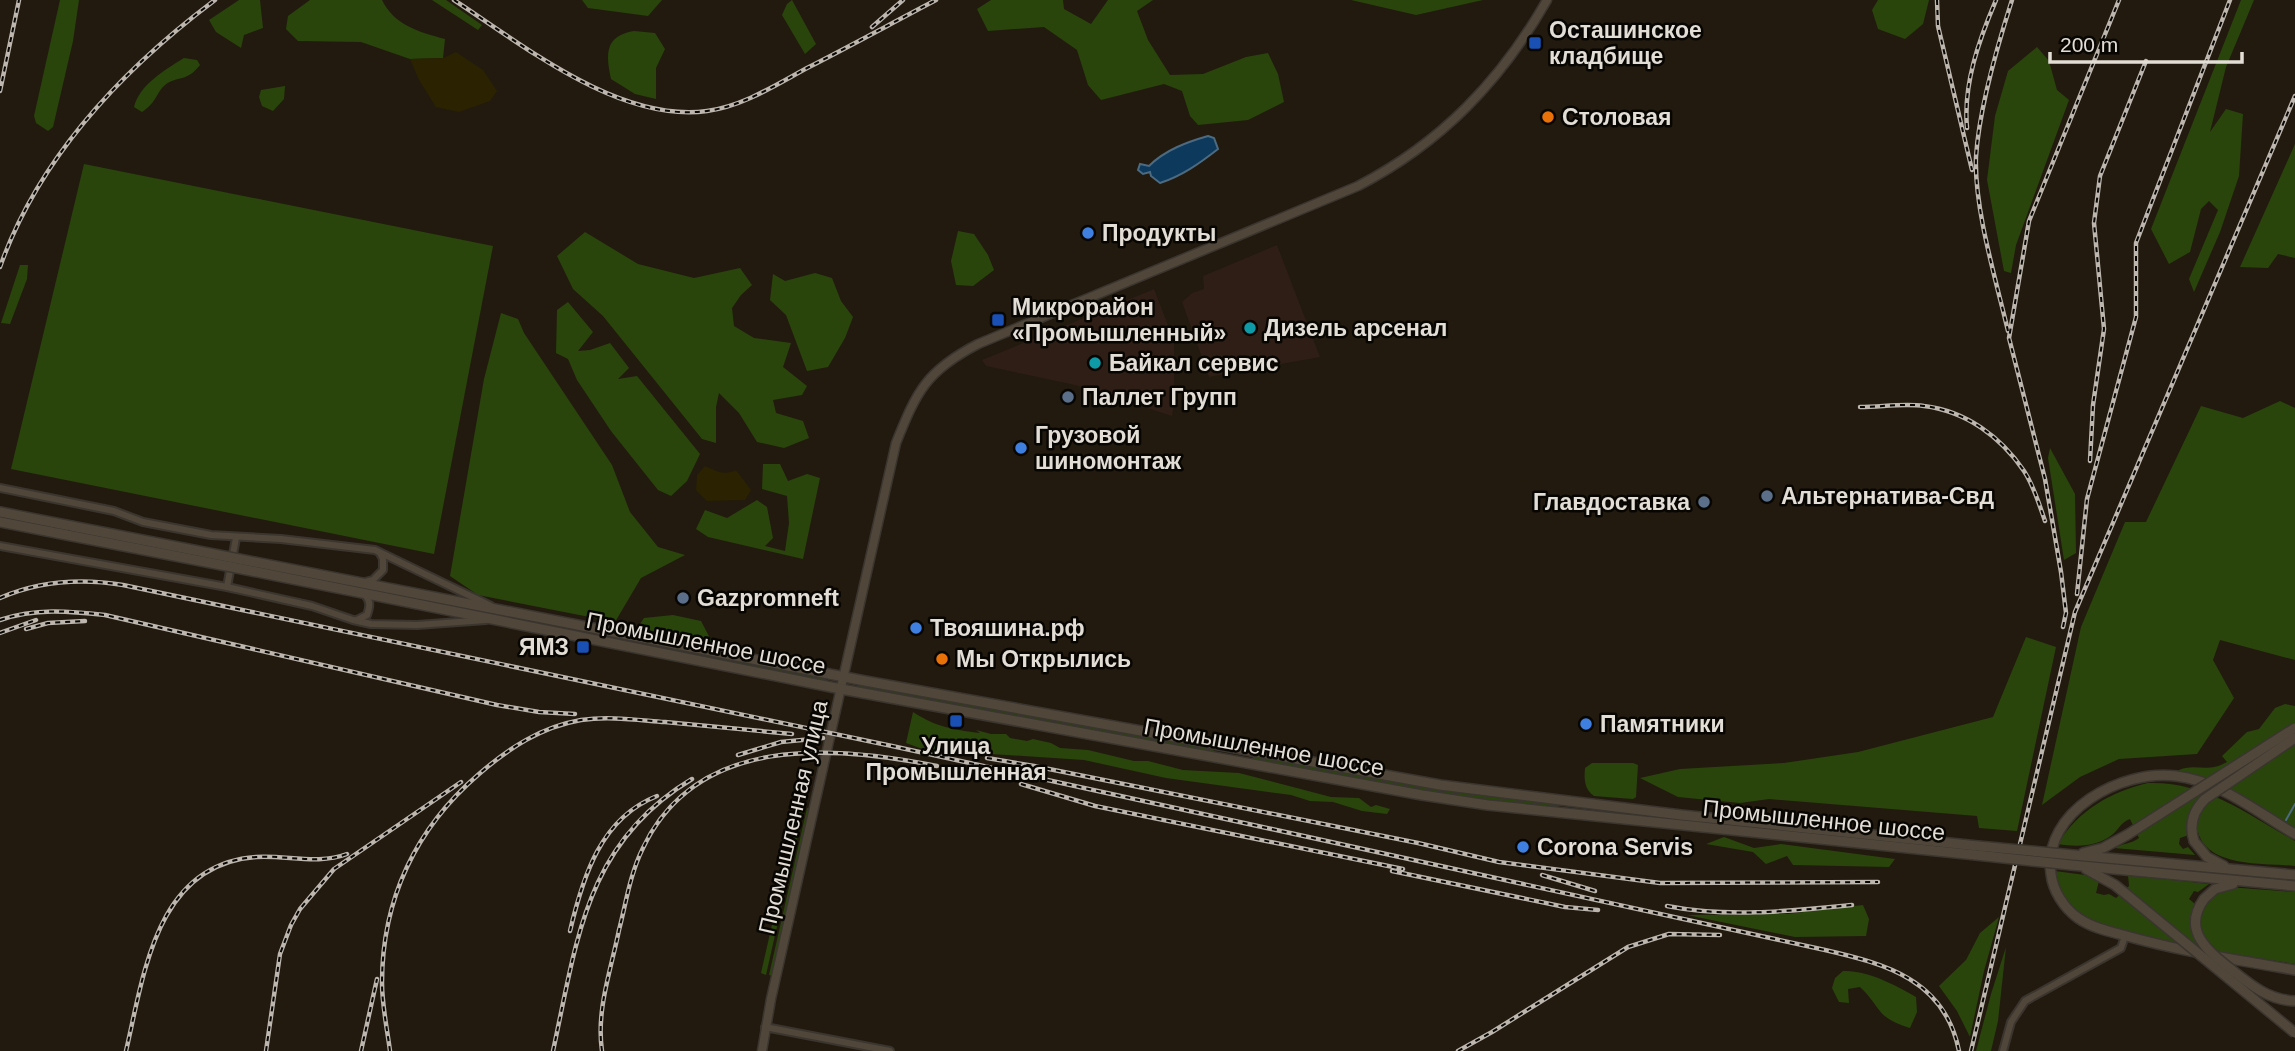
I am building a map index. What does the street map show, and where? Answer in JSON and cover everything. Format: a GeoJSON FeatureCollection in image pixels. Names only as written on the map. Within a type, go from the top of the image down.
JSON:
{"type":"FeatureCollection","features":[{"type":"Feature","properties":{"kind":"main road"},"geometry":{"type":"LineString","coordinates":[[0,512],[238,564]]}},
{"type":"Feature","properties":{"kind":"main road"},"geometry":{"type":"LineString","coordinates":[[0,522],[238,564]]}},
{"type":"Feature","properties":{"kind":"main road","name":"Промышленное шоссе"},"geometry":{"type":"LineString","coordinates":[[238,564],[364,582],[844,677],[1440,785],[2295,886]]}},
{"type":"Feature","properties":{"kind":"main road","name":"Промышленное шоссе"},"geometry":{"type":"LineString","coordinates":[[238,564],[492,620],[841,689],[1422,795],[1576,814],[1977,850]]}},
{"type":"Feature","properties":{"kind":"main road"},"geometry":{"type":"LineString","coordinates":[[2072,860],[2127,835],[2295,728]]}},
{"type":"Feature","properties":{"kind":"main road"},"geometry":{"type":"LineString","coordinates":[[2236,870],[2207,857],[2194,841],[2192,820],[2195,812],[2205,799],[2295,738]]}},
{"type":"Feature","properties":{"kind":"main road"},"geometry":{"type":"LineString","coordinates":[[1227,760],[1229,747]]}},
{"type":"Feature","properties":{"kind":"main road"},"geometry":{"type":"LineString","coordinates":[[2295,834],[2207,784],[2177,776],[2156,775],[2130,780],[2086,802],[2067,817],[2056,833],[2050,860],[2052,882],[2061,901],[2076,917],[2094,926],[2171,947],[2295,970]]}},
{"type":"Feature","properties":{"kind":"main road"},"geometry":{"type":"LineString","coordinates":[[1576,814],[1578,802]]}},
{"type":"Feature","properties":{"kind":"main road","name":"Промышленное шоссе"},"geometry":{"type":"LineString","coordinates":[[2072,860],[2295,875]]}},
{"type":"Feature","properties":{"kind":"main road"},"geometry":{"type":"LineString","coordinates":[[2072,860],[2115,885],[2295,1034]]}},
{"type":"Feature","properties":{"kind":"main road"},"geometry":{"type":"LineString","coordinates":[[2256,883],[2222,886],[2204,899],[2197,911],[2196,925],[2200,938],[2210,952],[2262,993],[2276,999],[2295,1002]]}},
{"type":"Feature","properties":{"kind":"street","name":"Промышленная улица"},"geometry":{"type":"LineString","coordinates":[[762,1051],[765,1027],[896,443],[915,399],[932,374],[952,358],[978,344],[1358,186],[1396,165],[1429,142],[1484,90],[1520,45],[1547,0]]}},
{"type":"Feature","properties":{"kind":"street"},"geometry":{"type":"LineString","coordinates":[[0,488],[114,511],[143,522],[211,535],[281,539],[375,550],[493,607]]}},
{"type":"Feature","properties":{"kind":"street"},"geometry":{"type":"LineString","coordinates":[[227,587],[236,538]]}},
{"type":"Feature","properties":{"kind":"street"},"geometry":{"type":"LineString","coordinates":[[0,546],[227,587],[312,606],[371,624],[417,625],[492,620]]}},
{"type":"Feature","properties":{"kind":"street"},"geometry":{"type":"LineString","coordinates":[[364,582],[373,580],[383,570],[383,559],[375,550]]}},
{"type":"Feature","properties":{"kind":"street"},"geometry":{"type":"LineString","coordinates":[[353,620],[361,620],[370,607],[369,599],[363,593]]}},
{"type":"Feature","properties":{"kind":"street"},"geometry":{"type":"LineString","coordinates":[[2003,1051],[2011,1022],[2025,1001],[2121,948],[2125,936]]}},
{"type":"Feature","properties":{"kind":"street"},"geometry":{"type":"LineString","coordinates":[[765,1027],[888,1051]]}},
{"type":"Feature","properties":{"kind":"shaded area","name":"Дизель арсенал"},"geometry":{"type":"Polygon","coordinates":[[[1277,245],[1320,357],[1209,377],[1182,302],[1192,293],[1204,289],[1203,276],[1277,245]]]}},
{"type":"Feature","properties":{"kind":"shaded area","name":"Байкал сервис"},"geometry":{"type":"Polygon","coordinates":[[[1154,289],[1174,341],[1172,416],[1075,385],[986,366],[982,360],[1154,289]]]}},
{"type":"Feature","properties":{"kind":"green space"},"geometry":{"type":"Polygon","coordinates":[[[60,0],[79,0],[73,41],[53,127],[48,131],[36,123],[34,116],[60,0]]]}},
{"type":"Feature","properties":{"kind":"green space"},"geometry":{"type":"Polygon","coordinates":[[[239,0],[260,0],[263,28],[244,35],[241,48],[216,32],[209,20],[239,0]]]}},
{"type":"Feature","properties":{"kind":"green space"},"geometry":{"type":"Polygon","coordinates":[[[310,0],[382,0],[393,16],[408,26],[445,39],[443,58],[410,59],[361,42],[298,41],[286,29],[288,16],[310,0]]]}},
{"type":"Feature","properties":{"kind":"green space"},"geometry":{"type":"Polygon","coordinates":[[[432,0],[446,0],[482,25],[478,30],[432,0]]]}},
{"type":"Feature","properties":{"kind":"green space"},"geometry":{"type":"Polygon","coordinates":[[[582,0],[662,0],[648,16],[588,8],[582,0]]]}},
{"type":"Feature","properties":{"kind":"green space"},"geometry":{"type":"Polygon","coordinates":[[[792,0],[816,44],[805,54],[782,15],[792,0]]]}},
{"type":"Feature","properties":{"kind":"green space"},"geometry":{"type":"Polygon","coordinates":[[[991,0],[1063,0],[1064,9],[1091,24],[1108,0],[1153,0],[1137,11],[1148,40],[1170,75],[1203,74],[1246,57],[1268,53],[1278,74],[1284,102],[1248,120],[1198,125],[1190,116],[1182,91],[1164,84],[1101,100],[1088,85],[1077,50],[1044,27],[988,31],[977,9],[991,0]]]}},
{"type":"Feature","properties":{"kind":"green space"},"geometry":{"type":"Polygon","coordinates":[[[1351,0],[1483,0],[1416,15],[1351,0]]]}},
{"type":"Feature","properties":{"kind":"green space"},"geometry":{"type":"Polygon","coordinates":[[[1878,0],[1929,0],[1923,24],[1905,39],[1878,29],[1872,10],[1878,0]]]}},
{"type":"Feature","properties":{"kind":"green space"},"geometry":{"type":"Polygon","coordinates":[[[2241,0],[2254,0],[2226,67],[2210,132],[2226,109],[2243,114],[2239,176],[2220,232],[2194,292],[2189,279],[2218,210],[2209,201],[2201,209],[2190,252],[2169,264],[2151,229],[2241,0]]]}},
{"type":"Feature","properties":{"kind":"green space"},"geometry":{"type":"Polygon","coordinates":[[[634,31],[655,33],[665,49],[656,68],[656,99],[635,94],[611,79],[609,48],[617,37],[634,31]]]}},
{"type":"Feature","properties":{"kind":"green space"},"geometry":{"type":"Polygon","coordinates":[[[2037,47],[2049,61],[2057,90],[2069,100],[2016,245],[2011,273],[2004,271],[1987,180],[1995,116],[2008,71],[2037,47]]]}},
{"type":"Feature","properties":{"kind":"green space"},"geometry":{"type":"Polygon","coordinates":[[[184,58],[197,60],[200,65],[186,77],[165,85],[151,105],[142,112],[134,107],[147,85],[184,58]]]}},
{"type":"Feature","properties":{"kind":"green space"},"geometry":{"type":"Polygon","coordinates":[[[285,86],[284,99],[273,111],[262,106],[259,97],[261,90],[285,86]]]}},
{"type":"Feature","properties":{"kind":"green space"},"geometry":{"type":"Polygon","coordinates":[[[2295,144],[2295,258],[2278,254],[2268,268],[2240,267],[2295,144]]]}},
{"type":"Feature","properties":{"kind":"green space"},"geometry":{"type":"Polygon","coordinates":[[[84,164],[493,246],[434,554],[11,469],[84,164]]]}},
{"type":"Feature","properties":{"kind":"green space"},"geometry":{"type":"Polygon","coordinates":[[[958,231],[974,234],[994,270],[973,286],[956,285],[951,261],[958,231]]]}},
{"type":"Feature","properties":{"kind":"green space"},"geometry":{"type":"Polygon","coordinates":[[[585,232],[638,264],[694,278],[740,268],[752,285],[732,308],[734,326],[754,338],[791,343],[783,367],[807,386],[802,395],[773,400],[776,413],[803,421],[809,438],[784,448],[757,442],[739,413],[719,393],[716,407],[716,443],[702,439],[603,316],[573,289],[557,256],[585,232]]]}},
{"type":"Feature","properties":{"kind":"green space"},"geometry":{"type":"Polygon","coordinates":[[[20,265],[28,265],[27,279],[10,324],[1,323],[20,265]]]}},
{"type":"Feature","properties":{"kind":"green space"},"geometry":{"type":"Polygon","coordinates":[[[815,273],[832,278],[841,301],[853,317],[845,338],[828,367],[807,371],[786,315],[770,300],[773,274],[785,281],[815,273]]]}},
{"type":"Feature","properties":{"kind":"green space"},"geometry":{"type":"Polygon","coordinates":[[[568,302],[593,332],[578,351],[610,343],[629,368],[618,379],[637,376],[700,454],[687,481],[671,496],[658,490],[611,431],[577,380],[568,359],[556,353],[557,310],[568,302]]]}},
{"type":"Feature","properties":{"kind":"green space"},"geometry":{"type":"Polygon","coordinates":[[[501,313],[518,319],[524,333],[612,465],[630,512],[658,547],[685,555],[641,578],[615,622],[478,595],[450,576],[484,379],[501,313]]]}},
{"type":"Feature","properties":{"kind":"green space"},"geometry":{"type":"Polygon","coordinates":[[[2280,401],[2295,408],[2295,660],[2220,640],[2213,660],[2234,698],[2197,754],[2119,759],[2080,777],[2042,805],[2081,627],[2125,522],[2146,522],[2201,406],[2243,418],[2280,401]]]}},
{"type":"Feature","properties":{"kind":"green space"},"geometry":{"type":"Polygon","coordinates":[[[2050,448],[2075,494],[2076,553],[2064,560],[2048,458],[2050,448]]]}},
{"type":"Feature","properties":{"kind":"green space"},"geometry":{"type":"Polygon","coordinates":[[[763,464],[780,464],[788,481],[807,474],[820,478],[803,559],[708,537],[696,529],[705,510],[727,518],[757,500],[767,507],[773,538],[765,546],[785,551],[789,523],[787,496],[762,489],[763,464]]]}},
{"type":"Feature","properties":{"kind":"green space"},"geometry":{"type":"Polygon","coordinates":[[[359,587],[823,677],[827,680],[394,596],[359,587]]]}},
{"type":"Feature","properties":{"kind":"green space"},"geometry":{"type":"Polygon","coordinates":[[[673,615],[701,621],[712,642],[637,628],[644,618],[673,615]]]}},
{"type":"Feature","properties":{"kind":"green space"},"geometry":{"type":"Polygon","coordinates":[[[2026,637],[2056,647],[2017,831],[1979,828],[1977,816],[1769,799],[1740,803],[1678,797],[1640,778],[1680,769],[1784,763],[1858,752],[1993,717],[2026,637]]]}},
{"type":"Feature","properties":{"kind":"green space"},"geometry":{"type":"Polygon","coordinates":[[[857,685],[1214,748],[1213,754],[862,689],[857,685]]]}},
{"type":"Feature","properties":{"kind":"green space"},"geometry":{"type":"Polygon","coordinates":[[[2285,704],[2295,706],[2295,831],[2223,787],[2177,771],[2189,767],[2213,767],[2227,762],[2222,756],[2247,732],[2259,729],[2275,708],[2285,704]]]}},
{"type":"Feature","properties":{"kind":"green space"},"geometry":{"type":"Polygon","coordinates":[[[913,712],[953,729],[1006,734],[1010,738],[1027,741],[1033,739],[1060,748],[1088,750],[1183,770],[1239,773],[1331,797],[1359,798],[1371,807],[1376,805],[1390,809],[1387,814],[1362,811],[1333,802],[1310,801],[1291,795],[1166,778],[1084,760],[976,753],[967,756],[925,750],[906,743],[913,712]]]}},
{"type":"Feature","properties":{"kind":"green space"},"geometry":{"type":"Polygon","coordinates":[[[1253,755],[1454,792],[1559,804],[1558,809],[1433,793],[1252,761],[1253,755]]]}},
{"type":"Feature","properties":{"kind":"green space"},"geometry":{"type":"Polygon","coordinates":[[[1592,763],[1638,765],[1636,797],[1594,796],[1586,787],[1585,780],[1585,768],[1592,763]]]}},
{"type":"Feature","properties":{"kind":"green space"},"geometry":{"type":"Polygon","coordinates":[[[2148,783],[2188,787],[2242,810],[2295,841],[2295,866],[2225,858],[2204,844],[2198,832],[2180,838],[2179,844],[2183,849],[2188,847],[2195,855],[2114,848],[2139,838],[2130,819],[2113,834],[2094,844],[2058,844],[2075,821],[2097,804],[2148,783]]]}},
{"type":"Feature","properties":{"kind":"green space"},"geometry":{"type":"Polygon","coordinates":[[[799,806],[804,807],[766,975],[761,973],[799,806]]]}},
{"type":"Feature","properties":{"kind":"green space"},"geometry":{"type":"Polygon","coordinates":[[[807,808],[811,809],[773,976],[769,975],[807,808]]]}},
{"type":"Feature","properties":{"kind":"green space"},"geometry":{"type":"Polygon","coordinates":[[[1724,837],[1754,848],[1781,844],[1895,859],[1889,867],[1793,865],[1787,856],[1766,864],[1753,852],[1706,844],[1724,837]]]}},
{"type":"Feature","properties":{"kind":"green space"},"geometry":{"type":"Polygon","coordinates":[[[2055,871],[2085,875],[2099,881],[2096,893],[2109,894],[2116,898],[2129,886],[2128,875],[2209,884],[2198,892],[2194,891],[2189,899],[2205,907],[2211,895],[2228,887],[2295,892],[2295,964],[2173,942],[2092,922],[2075,912],[2067,902],[2055,871]]]}},
{"type":"Feature","properties":{"kind":"green space"},"geometry":{"type":"Polygon","coordinates":[[[1863,905],[1869,919],[1866,936],[1795,937],[1687,915],[1787,914],[1863,905]]]}},
{"type":"Feature","properties":{"kind":"green space"},"geometry":{"type":"Polygon","coordinates":[[[1999,917],[1970,1037],[1957,1011],[1939,986],[1966,960],[1980,933],[1999,917]]]}},
{"type":"Feature","properties":{"kind":"green space"},"geometry":{"type":"Polygon","coordinates":[[[2006,947],[1998,1021],[1991,1051],[1976,1051],[1991,994],[2006,947]]]}},
{"type":"Feature","properties":{"kind":"green space"},"geometry":{"type":"Polygon","coordinates":[[[1843,971],[1872,976],[1916,997],[1917,1012],[1910,1028],[1880,1012],[1860,987],[1848,989],[1849,1003],[1839,1002],[1832,988],[1835,978],[1843,971]]]}},
{"type":"Feature","properties":{"kind":"sand"},"geometry":{"type":"Polygon","coordinates":[[[456,52],[483,70],[497,91],[490,101],[459,112],[436,107],[410,59],[443,58],[456,52]]]}},
{"type":"Feature","properties":{"kind":"sand"},"geometry":{"type":"Polygon","coordinates":[[[705,466],[724,473],[736,470],[751,490],[745,500],[707,501],[696,490],[697,475],[705,466]]]}},
{"type":"Feature","properties":{"kind":"water"},"geometry":{"type":"Polygon","coordinates":[[[1208,136],[1214,138],[1218,149],[1176,177],[1160,183],[1150,172],[1143,174],[1138,170],[1140,164],[1149,166],[1177,147],[1208,136]]]}},
{"type":"Feature","properties":{"kind":"waterway"},"geometry":{"type":"LineString","coordinates":[[2286,820],[2295,804]]}},
{"type":"Feature","properties":{"kind":"railway"},"geometry":{"type":"LineString","coordinates":[[0,91],[19,0]]}},
{"type":"Feature","properties":{"kind":"railway"},"geometry":{"type":"LineString","coordinates":[[0,267],[37,189],[88,118],[148,55],[215,0]]}},
{"type":"Feature","properties":{"kind":"railway"},"geometry":{"type":"LineString","coordinates":[[454,0],[573,77],[640,105],[674,112],[707,111],[747,99],[936,0]]}},
{"type":"Feature","properties":{"kind":"railway"},"geometry":{"type":"LineString","coordinates":[[872,27],[903,0]]}},
{"type":"Feature","properties":{"kind":"railway"},"geometry":{"type":"LineString","coordinates":[[1937,0],[1938,26],[1972,170]]}},
{"type":"Feature","properties":{"kind":"railway"},"geometry":{"type":"LineString","coordinates":[[1967,128],[1970,79],[1978,46],[1996,0]]}},
{"type":"Feature","properties":{"kind":"railway"},"geometry":{"type":"LineString","coordinates":[[2008,331],[1982,221],[1976,157],[1985,98],[2012,0]]}},
{"type":"Feature","properties":{"kind":"railway"},"geometry":{"type":"LineString","coordinates":[[2063,627],[2066,613],[2045,479],[2009,338],[2029,221],[2119,0]]}},
{"type":"Feature","properties":{"kind":"railway"},"geometry":{"type":"LineString","coordinates":[[2077,594],[2087,499],[2136,317],[2136,243],[2230,0]]}},
{"type":"Feature","properties":{"kind":"railway"},"geometry":{"type":"LineString","coordinates":[[2090,461],[2093,405],[2104,329],[2094,223],[2100,176],[2146,61]]}},
{"type":"Feature","properties":{"kind":"railway"},"geometry":{"type":"LineString","coordinates":[[1971,1051],[2075,612],[2295,96]]}},
{"type":"Feature","properties":{"kind":"railway"},"geometry":{"type":"LineString","coordinates":[[1860,407],[1924,406],[1954,413],[1981,428],[2005,447],[2024,471],[2045,521]]}},
{"type":"Feature","properties":{"kind":"railway"},"geometry":{"type":"LineString","coordinates":[[0,598],[60,582],[123,585],[892,746],[1825,950],[1891,969],[1910,979],[1941,1007],[1952,1027],[1959,1051]]}},
{"type":"Feature","properties":{"kind":"railway"},"geometry":{"type":"LineString","coordinates":[[0,620],[39,612],[105,615],[497,705],[539,712],[575,714]]}},
{"type":"Feature","properties":{"kind":"railway"},"geometry":{"type":"LineString","coordinates":[[0,633],[36,620]]}},
{"type":"Feature","properties":{"kind":"railway"},"geometry":{"type":"LineString","coordinates":[[26,629],[48,623],[85,621]]}},
{"type":"Feature","properties":{"kind":"railway"},"geometry":{"type":"LineString","coordinates":[[390,1051],[382,983],[388,923],[396,894],[407,867],[437,818],[457,795],[490,765],[539,733],[581,720],[634,719],[792,734]]}},
{"type":"Feature","properties":{"kind":"railway"},"geometry":{"type":"LineString","coordinates":[[738,755],[781,742],[823,738]]}},
{"type":"Feature","properties":{"kind":"railway"},"geometry":{"type":"LineString","coordinates":[[602,1051],[601,1020],[605,990],[635,868],[643,848],[667,811],[697,784],[732,766],[771,756],[855,754],[937,766]]}},
{"type":"Feature","properties":{"kind":"railway"},"geometry":{"type":"LineString","coordinates":[[987,758],[1418,843],[1499,862],[1660,883],[1878,882]]}},
{"type":"Feature","properties":{"kind":"railway"},"geometry":{"type":"LineString","coordinates":[[553,1051],[579,933],[607,864],[629,833],[656,805],[692,779]]}},
{"type":"Feature","properties":{"kind":"railway"},"geometry":{"type":"LineString","coordinates":[[266,1051],[280,954],[300,909],[334,869],[461,782]]}},
{"type":"Feature","properties":{"kind":"railway"},"geometry":{"type":"LineString","coordinates":[[1021,784],[1095,806],[1403,869]]}},
{"type":"Feature","properties":{"kind":"railway"},"geometry":{"type":"LineString","coordinates":[[570,931],[581,890],[597,851],[622,819],[657,796]]}},
{"type":"Feature","properties":{"kind":"railway"},"geometry":{"type":"LineString","coordinates":[[126,1051],[140,989],[160,928],[176,901],[196,879],[222,864],[256,857],[325,859],[347,854]]}},
{"type":"Feature","properties":{"kind":"railway"},"geometry":{"type":"LineString","coordinates":[[1392,871],[1565,907],[1598,910]]}},
{"type":"Feature","properties":{"kind":"railway"},"geometry":{"type":"LineString","coordinates":[[1542,875],[1595,891]]}},
{"type":"Feature","properties":{"kind":"railway"},"geometry":{"type":"LineString","coordinates":[[1667,906],[1736,913],[1852,905]]}},
{"type":"Feature","properties":{"kind":"railway"},"geometry":{"type":"LineString","coordinates":[[1458,1051],[1628,947],[1669,934],[1720,935]]}},
{"type":"Feature","properties":{"kind":"railway"},"geometry":{"type":"LineString","coordinates":[[361,1051],[377,979]]}},
{"type":"Feature","properties":{"kind":"place","name":"Осташинское кладбище"},"geometry":{"type":"Point","coordinates":[1535,43]}},
{"type":"Feature","properties":{"kind":"place","name":"Столовая"},"geometry":{"type":"Point","coordinates":[1548,117]}},
{"type":"Feature","properties":{"kind":"place","name":"Продукты"},"geometry":{"type":"Point","coordinates":[1088,233]}},
{"type":"Feature","properties":{"kind":"place","name":"Микрорайон «Промышленный»"},"geometry":{"type":"Point","coordinates":[998,320]}},
{"type":"Feature","properties":{"kind":"place","name":"Дизель арсенал"},"geometry":{"type":"Point","coordinates":[1250,328]}},
{"type":"Feature","properties":{"kind":"place","name":"Байкал сервис"},"geometry":{"type":"Point","coordinates":[1095,363]}},
{"type":"Feature","properties":{"kind":"place","name":"Паллет Групп"},"geometry":{"type":"Point","coordinates":[1068,397]}},
{"type":"Feature","properties":{"kind":"place","name":"Грузовой шиномонтаж"},"geometry":{"type":"Point","coordinates":[1021,448]}},
{"type":"Feature","properties":{"kind":"place","name":"Альтернатива-Свд"},"geometry":{"type":"Point","coordinates":[1767,496]}},
{"type":"Feature","properties":{"kind":"place","name":"Главдоставка"},"geometry":{"type":"Point","coordinates":[1704,502]}},
{"type":"Feature","properties":{"kind":"place","name":"Gazpromneft"},"geometry":{"type":"Point","coordinates":[683,598]}},
{"type":"Feature","properties":{"kind":"place","name":"Твояшина.рф"},"geometry":{"type":"Point","coordinates":[916,628]}},
{"type":"Feature","properties":{"kind":"place","name":"ЯМЗ"},"geometry":{"type":"Point","coordinates":[583,647]}},
{"type":"Feature","properties":{"kind":"place","name":"Мы Открылись"},"geometry":{"type":"Point","coordinates":[942,659]}},
{"type":"Feature","properties":{"kind":"place","name":"Улица Промышленная"},"geometry":{"type":"Point","coordinates":[956,721]}},
{"type":"Feature","properties":{"kind":"place","name":"Памятники"},"geometry":{"type":"Point","coordinates":[1586,724]}},
{"type":"Feature","properties":{"kind":"place","name":"Corona Servis"},"geometry":{"type":"Point","coordinates":[1523,847]}}]}
